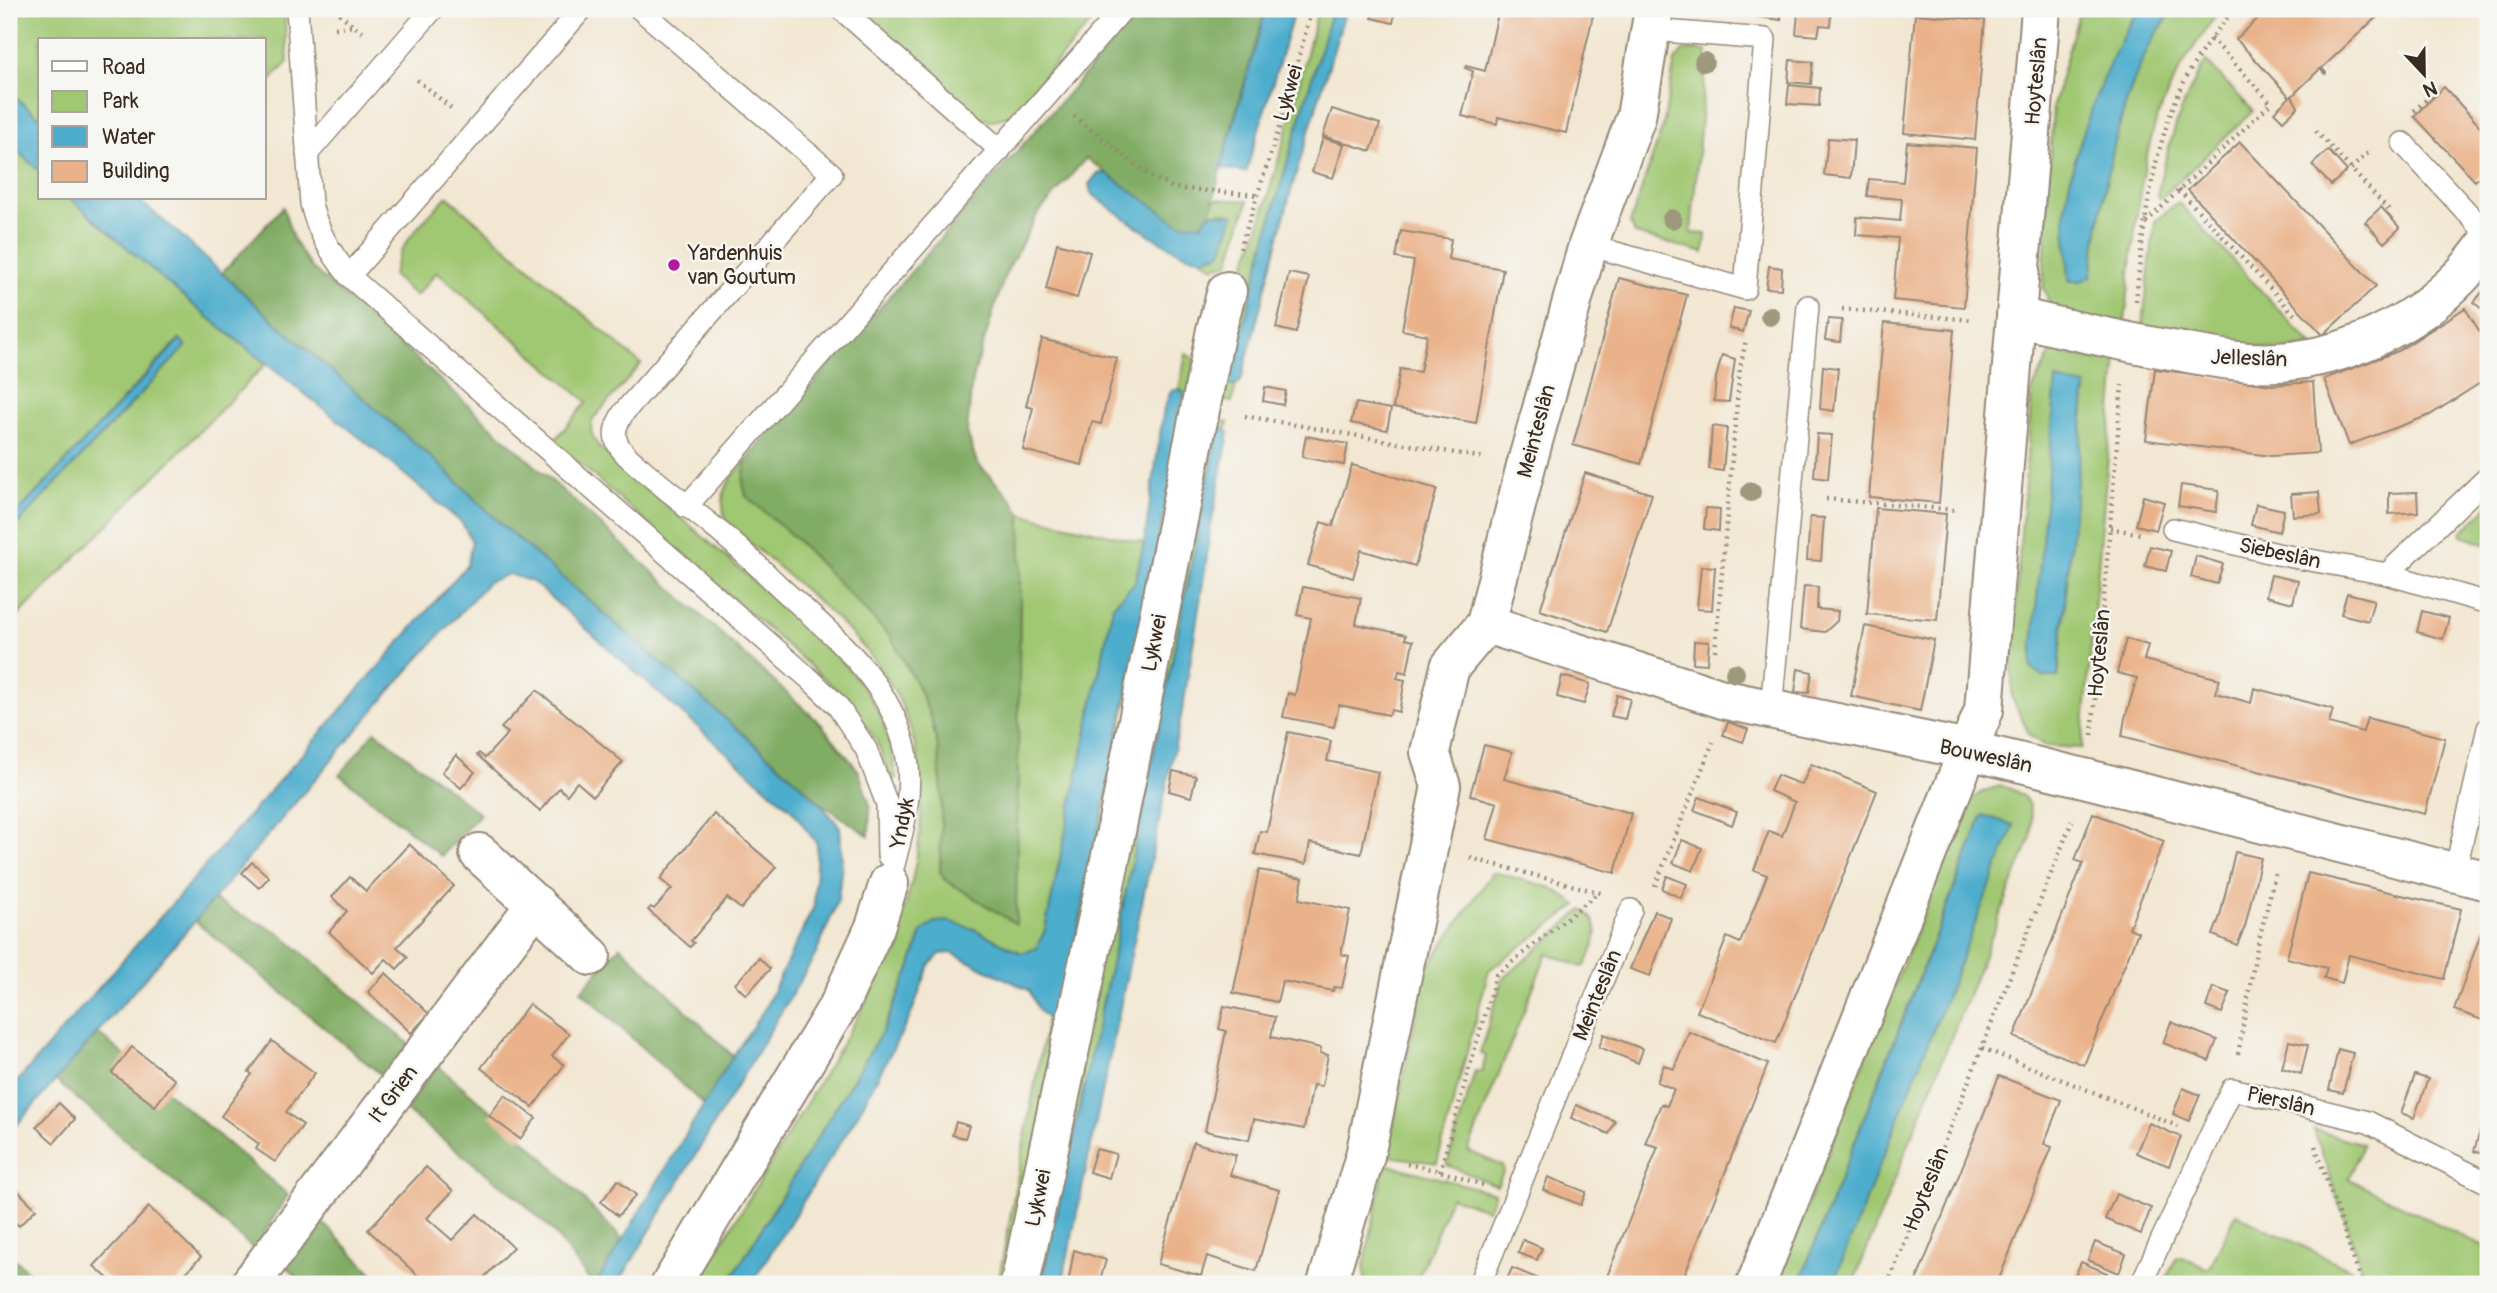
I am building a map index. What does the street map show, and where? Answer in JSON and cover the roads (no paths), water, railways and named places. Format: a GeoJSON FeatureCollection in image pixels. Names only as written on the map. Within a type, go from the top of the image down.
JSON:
{"type":"FeatureCollection","features":[{"type":"Feature","properties":{"kind":"street","name":"Hoyteslân"},"geometry":{"type":"LineString","coordinates":[[1756,1284],[1984,710],[2041,9]]}},
{"type":"Feature","properties":{"kind":"street","name":"Meinteslân"},"geometry":{"type":"LineString","coordinates":[[1327,1284],[1365,1156],[1441,786],[1430,752],[1450,667],[1486,624],[1526,466],[1588,245],[1636,117],[1653,19]]}},
{"type":"Feature","properties":{"kind":"street","name":"Jelleslân"},"geometry":{"type":"LineString","coordinates":[[2016,317],[2131,344],[2246,362],[2277,362],[2331,353],[2385,332],[2428,305],[2462,275],[2488,243]]}},
{"type":"Feature","properties":{"kind":"street","name":"Lykwei"},"geometry":{"type":"LineString","coordinates":[[1020,1284],[1120,811],[1216,330],[1227,291]]}},
{"type":"Feature","properties":{"kind":"street","name":"Bouweslân"},"geometry":{"type":"LineString","coordinates":[[1486,624],[1717,697],[1968,750],[2472,876]]}},
{"type":"Feature","properties":{"kind":"street"},"geometry":{"type":"LineString","coordinates":[[480,853],[591,956]]}},
{"type":"Feature","properties":{"kind":"street","name":"Yndyk"},"geometry":{"type":"LineString","coordinates":[[671,1284],[840,1003],[865,951],[889,883]]}},
{"type":"Feature","properties":{"kind":"street","name":"It Grien"},"geometry":{"type":"LineString","coordinates":[[250,1284],[536,904]]}},
{"type":"Feature","properties":{"kind":"lane"},"geometry":{"type":"LineString","coordinates":[[298,9],[311,204],[317,227],[331,254],[349,276],[837,705],[866,749],[887,804],[889,883]]}},
{"type":"Feature","properties":{"kind":"lane"},"geometry":{"type":"LineString","coordinates":[[307,154],[433,9]]}},
{"type":"Feature","properties":{"kind":"lane"},"geometry":{"type":"LineString","coordinates":[[349,276],[582,9]]}},
{"type":"Feature","properties":{"kind":"lane","name":"Yndyk"},"geometry":{"type":"LineString","coordinates":[[640,9],[832,174],[616,424],[615,436],[628,456],[686,507],[716,529],[840,642],[884,695],[898,724],[909,776],[909,800],[889,883]]}},
{"type":"Feature","properties":{"kind":"lane"},"geometry":{"type":"LineString","coordinates":[[841,9],[1000,150]]}},
{"type":"Feature","properties":{"kind":"lane"},"geometry":{"type":"LineString","coordinates":[[686,507],[1123,9]]}},
{"type":"Feature","properties":{"kind":"lane"},"geometry":{"type":"LineString","coordinates":[[1588,245],[1745,289],[1765,39],[1653,19]]}},
{"type":"Feature","properties":{"kind":"lane"},"geometry":{"type":"LineString","coordinates":[[2403,143],[2488,234]]}},
{"type":"Feature","properties":{"kind":"lane"},"geometry":{"type":"LineString","coordinates":[[1771,710],[1808,306]]}},
{"type":"Feature","properties":{"kind":"lane"},"geometry":{"type":"LineString","coordinates":[[2387,574],[2488,477]]}},
{"type":"Feature","properties":{"kind":"lane","name":"Siebeslân"},"geometry":{"type":"LineString","coordinates":[[2173,529],[2277,554],[2387,574],[2488,603]]}},
{"type":"Feature","properties":{"kind":"lane"},"geometry":{"type":"LineString","coordinates":[[2472,876],[2488,729]]}},
{"type":"Feature","properties":{"kind":"lane","name":"Meinteslân"},"geometry":{"type":"LineString","coordinates":[[1480,1284],[1632,906]]}},
{"type":"Feature","properties":{"kind":"lane","name":"Pierslân"},"geometry":{"type":"LineString","coordinates":[[2141,1284],[2232,1089],[2368,1122],[2488,1183]]}},
{"type":"Feature","properties":{"kind":"water"},"geometry":{"type":"Polygon","coordinates":[[[1266,9],[1295,9],[1246,172],[1221,168],[1266,9]]]}},
{"type":"Feature","properties":{"kind":"water"},"geometry":{"type":"Polygon","coordinates":[[[1332,9],[1346,9],[1291,191],[1241,381],[1238,385],[1231,386],[1228,383],[1276,201],[1332,9]]]}},
{"type":"Feature","properties":{"kind":"water"},"geometry":{"type":"Polygon","coordinates":[[[2140,9],[2174,9],[2153,39],[2140,66],[2120,124],[2105,186],[2091,277],[2069,281],[2065,216],[2073,168],[2103,79],[2140,9]]]}},
{"type":"Feature","properties":{"kind":"water"},"geometry":{"type":"Polygon","coordinates":[[[9,92],[38,116],[38,169],[9,144],[9,92]]]}},
{"type":"Feature","properties":{"kind":"water"},"geometry":{"type":"Polygon","coordinates":[[[1098,173],[1107,174],[1178,223],[1202,224],[1210,213],[1234,215],[1221,253],[1202,258],[1189,256],[1144,231],[1091,193],[1089,184],[1098,173]]]}},
{"type":"Feature","properties":{"kind":"water"},"geometry":{"type":"Polygon","coordinates":[[[72,200],[138,200],[174,229],[266,314],[441,466],[504,527],[788,773],[819,802],[840,827],[842,862],[838,900],[816,954],[618,1284],[596,1284],[733,1056],[765,1008],[814,906],[817,844],[793,811],[533,582],[509,574],[488,582],[402,677],[195,921],[9,1134],[9,1091],[467,565],[472,542],[462,523],[378,452],[193,305],[72,200]]]}},
{"type":"Feature","properties":{"kind":"water"},"geometry":{"type":"Polygon","coordinates":[[[180,339],[186,346],[9,533],[9,522],[180,339]]]}},
{"type":"Feature","properties":{"kind":"water"},"geometry":{"type":"Polygon","coordinates":[[[2056,380],[2086,386],[2058,677],[2045,677],[2031,668],[2056,380]]]}},
{"type":"Feature","properties":{"kind":"water"},"geometry":{"type":"Polygon","coordinates":[[[1171,391],[1183,391],[1187,402],[1060,1015],[1047,1018],[1039,1011],[1029,990],[952,953],[940,954],[929,966],[910,1017],[854,1121],[751,1284],[728,1284],[882,1032],[910,969],[922,932],[935,922],[948,921],[974,929],[1021,953],[1037,948],[1045,930],[1113,606],[1135,582],[1144,543],[1164,408],[1171,391]]]}},
{"type":"Feature","properties":{"kind":"water"},"geometry":{"type":"Polygon","coordinates":[[[1226,429],[1229,433],[1209,536],[1183,707],[1062,1284],[1041,1284],[1115,946],[1218,431],[1226,429]]]}},
{"type":"Feature","properties":{"kind":"water"},"geometry":{"type":"Polygon","coordinates":[[[1983,815],[2014,825],[1833,1284],[1799,1284],[1983,815]]]}},
{"type":"Feature","properties":{"kind":"place","name":"Yardenhuis van Goutum"},"geometry":{"type":"Point","coordinates":[674,265]}}]}
